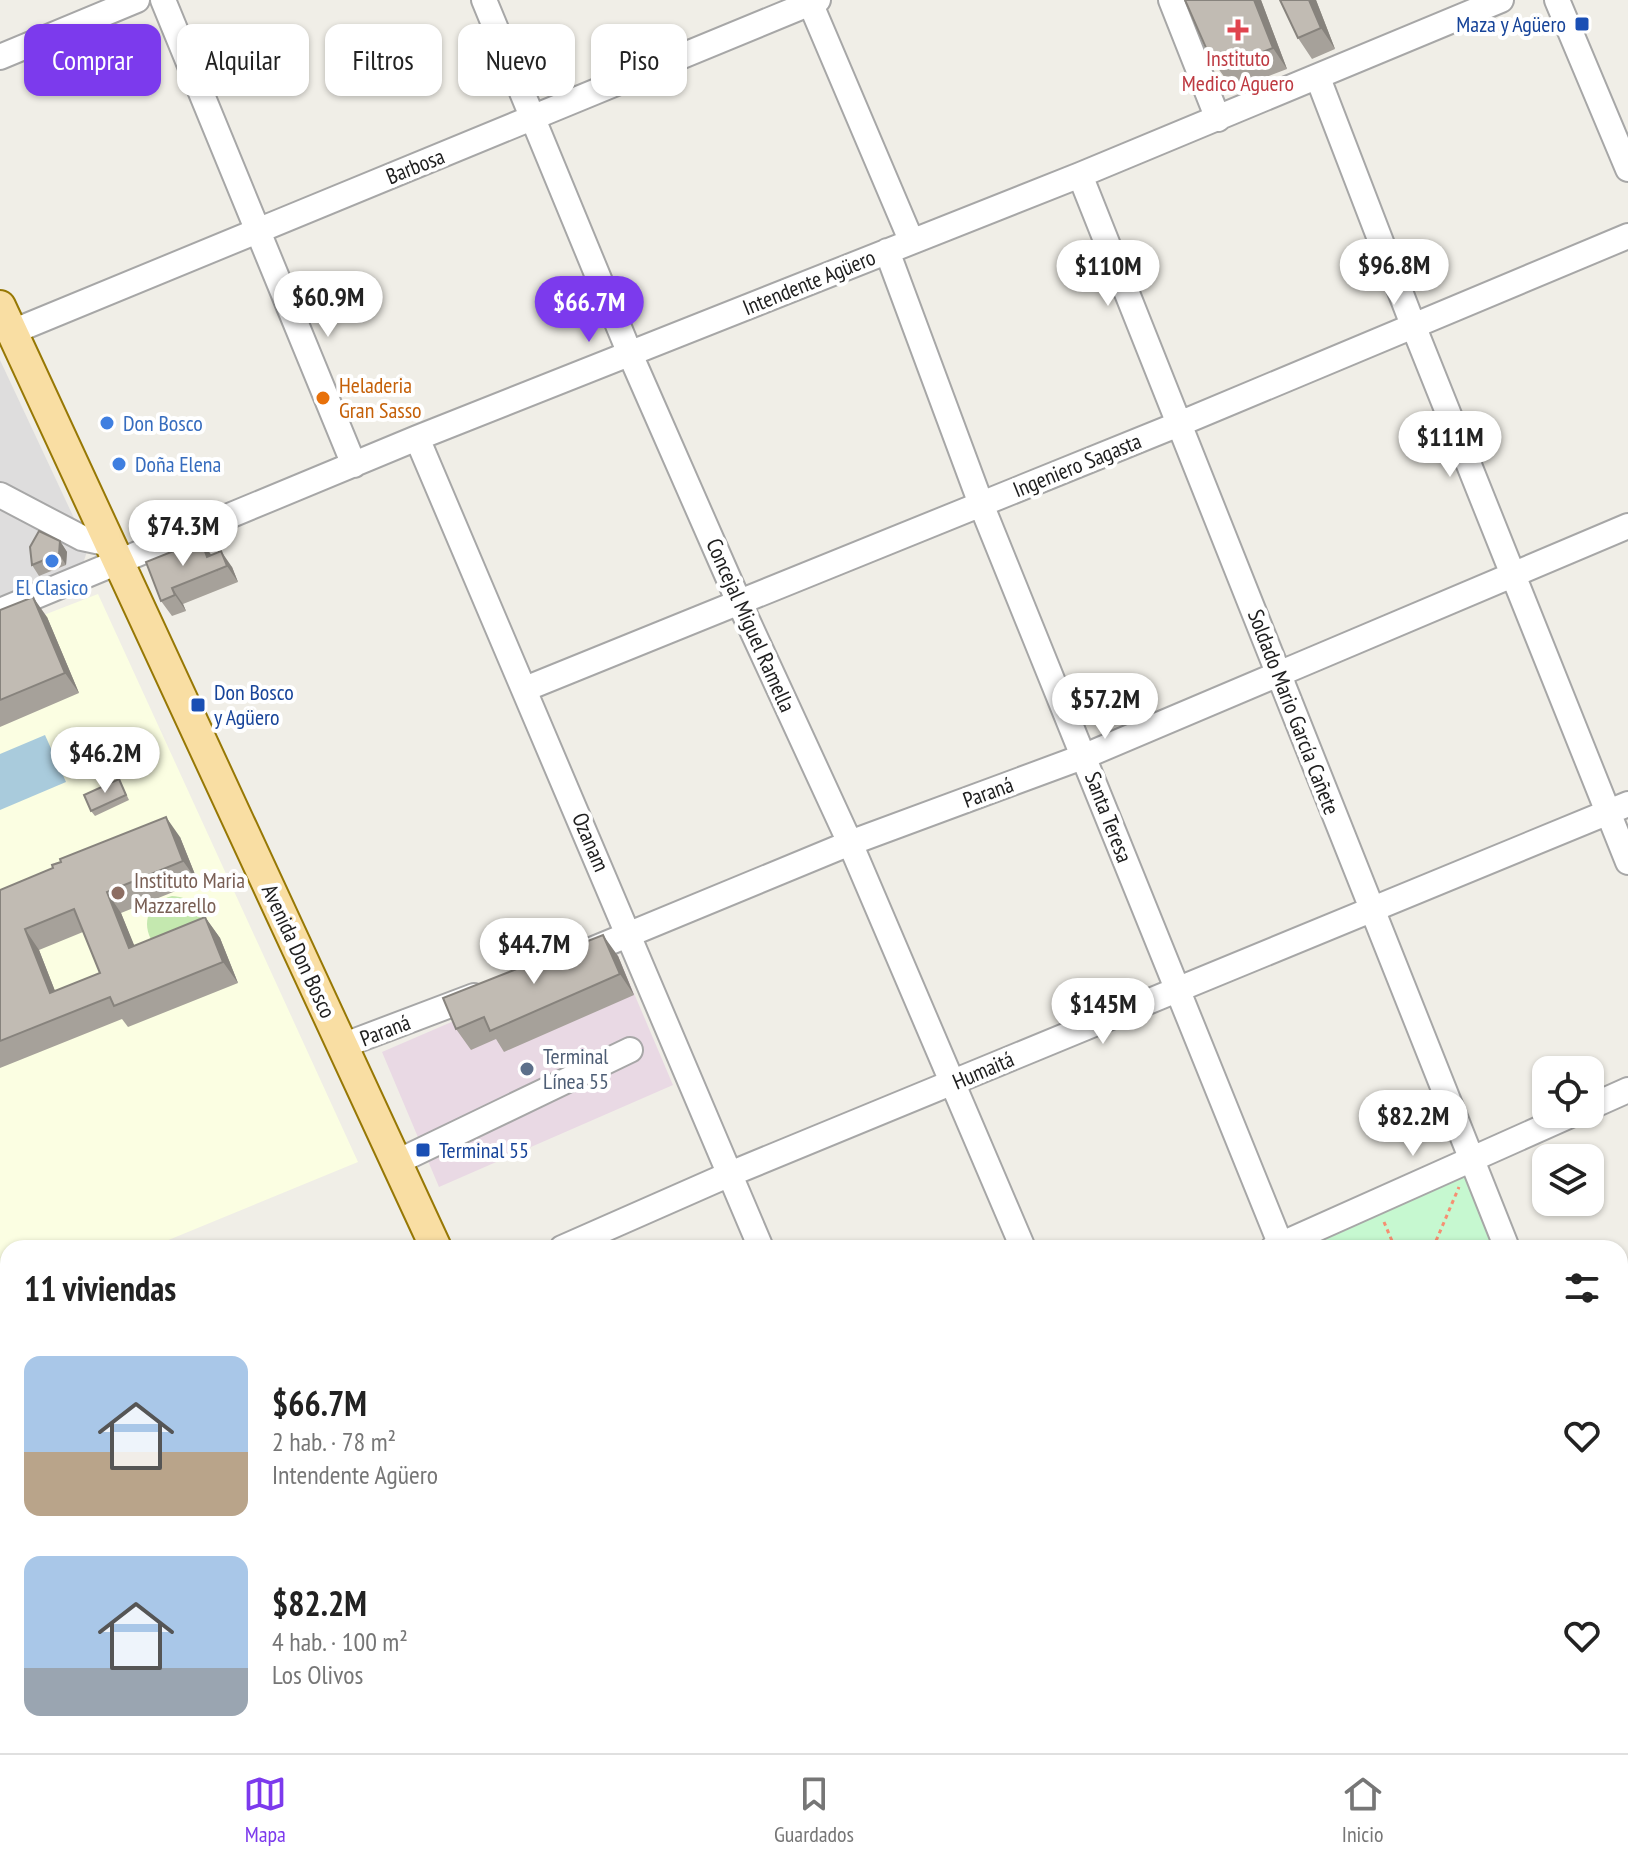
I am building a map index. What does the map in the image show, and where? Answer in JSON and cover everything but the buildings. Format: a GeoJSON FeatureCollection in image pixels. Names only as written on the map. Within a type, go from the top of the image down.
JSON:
{"type":"FeatureCollection","features":[{"type":"Feature","properties":{"kind":"main road","name":"Avenida Don Bosco"},"geometry":{"type":"LineString","coordinates":[[6,319],[316,983],[431,1240]]}},
{"type":"Feature","properties":{"kind":"street"},"geometry":{"type":"LineString","coordinates":[[0,57],[137,0]]}},
{"type":"Feature","properties":{"kind":"street"},"geometry":{"type":"LineString","coordinates":[[163,0],[354,465]]}},
{"type":"Feature","properties":{"kind":"street","name":"Concejal Miguel Ramella"},"geometry":{"type":"LineString","coordinates":[[484,0],[630,354],[738,600],[850,843],[1019,1240]]}},
{"type":"Feature","properties":{"kind":"street"},"geometry":{"type":"LineString","coordinates":[[1171,0],[1218,119]]}},
{"type":"Feature","properties":{"kind":"street","name":"Intendente Agüero"},"geometry":{"type":"LineString","coordinates":[[0,611],[114,553],[354,465],[1080,175],[1501,0]]}},
{"type":"Feature","properties":{"kind":"street"},"geometry":{"type":"LineString","coordinates":[[1557,0],[1628,169]]}},
{"type":"Feature","properties":{"kind":"street"},"geometry":{"type":"LineString","coordinates":[[812,1],[911,240]]}},
{"type":"Feature","properties":{"kind":"street","name":"Barbosa"},"geometry":{"type":"LineString","coordinates":[[6,319],[258,231],[812,1]]}},
{"type":"Feature","properties":{"kind":"street"},"geometry":{"type":"LineString","coordinates":[[1318,78],[1413,325],[1514,573],[1618,808],[1628,862]]}},
{"type":"Feature","properties":{"kind":"street","name":"Soldado Mario García Cañete"},"geometry":{"type":"LineString","coordinates":[[1080,175],[1504,1240]]}},
{"type":"Feature","properties":{"kind":"street","name":"Ingeniero Sagasta"},"geometry":{"type":"LineString","coordinates":[[525,689],[738,600],[1179,424],[1628,236]]}},
{"type":"Feature","properties":{"kind":"street","name":"Santa Teresa"},"geometry":{"type":"LineString","coordinates":[[887,251],[981,504],[1085,756],[1276,1240]]}},
{"type":"Feature","properties":{"kind":"street","name":"Ozanam"},"geometry":{"type":"LineString","coordinates":[[417,438],[631,935],[758,1240]]}},
{"type":"Feature","properties":{"kind":"street"},"geometry":{"type":"LineString","coordinates":[[0,495],[114,553]]}},
{"type":"Feature","properties":{"kind":"street","name":"Paraná"},"geometry":{"type":"LineString","coordinates":[[559,963],[850,843],[1085,756],[1628,526]]}},
{"type":"Feature","properties":{"kind":"street","name":"Humaitá"},"geometry":{"type":"LineString","coordinates":[[580,1240],[730,1174],[1618,808]]}},
{"type":"Feature","properties":{"kind":"street","name":"Paraná"},"geometry":{"type":"LineString","coordinates":[[342,1046],[501,985]]}},
{"type":"Feature","properties":{"kind":"street"},"geometry":{"type":"LineString","coordinates":[[397,1162],[630,1050]]}},
{"type":"Feature","properties":{"kind":"street"},"geometry":{"type":"LineString","coordinates":[[1604,1101],[1628,1090]]}},
{"type":"Feature","properties":{"kind":"street"},"geometry":{"type":"LineString","coordinates":[[1294,1240],[1540,1128]]}},
{"type":"Feature","properties":{"kind":"path"},"geometry":{"type":"LineString","coordinates":[[1436,1240],[1471,1157]]}},
{"type":"Feature","properties":{"kind":"path"},"geometry":{"type":"LineString","coordinates":[[1375,1202],[1392,1240]]}},
{"type":"Feature","properties":{"kind":"shaded area"},"geometry":{"type":"Polygon","coordinates":[[[0,360],[88,548],[82,567],[0,602],[0,360]]]}},
{"type":"Feature","properties":{"kind":"shaded area","name":"Instituto Maria Mazzarello"},"geometry":{"type":"Polygon","coordinates":[[[98,594],[358,1162],[168,1240],[0,1240],[0,632],[98,594]]]}},
{"type":"Feature","properties":{"kind":"shaded area","name":"Terminal Línea 55"},"geometry":{"type":"Polygon","coordinates":[[[616,951],[673,1085],[439,1187],[382,1052],[616,951]]]}},
{"type":"Feature","properties":{"kind":"green space"},"geometry":{"type":"Polygon","coordinates":[[[172,896],[192,903],[202,922],[153,943],[147,928],[149,914],[158,903],[172,896]]]}},
{"type":"Feature","properties":{"kind":"green space"},"geometry":{"type":"Polygon","coordinates":[[[1471,1157],[1504,1240],[1299,1240],[1471,1157]]]}},
{"type":"Feature","properties":{"kind":"water"},"geometry":{"type":"Polygon","coordinates":[[[45,735],[66,782],[0,810],[0,754],[45,735]]]}},
{"type":"Feature","properties":{"kind":"place","name":"Maza y Agüero"},"geometry":{"type":"Point","coordinates":[1582,24]}},
{"type":"Feature","properties":{"kind":"place","name":"Instituto Medico Aguero"},"geometry":{"type":"Point","coordinates":[1238,30]}},
{"type":"Feature","properties":{"kind":"place","name":"Heladeria Gran Sasso"},"geometry":{"type":"Point","coordinates":[323,398]}},
{"type":"Feature","properties":{"kind":"place","name":"Don Bosco"},"geometry":{"type":"Point","coordinates":[107,423]}},
{"type":"Feature","properties":{"kind":"place","name":"Doña Elena"},"geometry":{"type":"Point","coordinates":[119,464]}},
{"type":"Feature","properties":{"kind":"place","name":"El Clasico"},"geometry":{"type":"Point","coordinates":[52,561]}},
{"type":"Feature","properties":{"kind":"place","name":"Don Bosco y Agüero"},"geometry":{"type":"Point","coordinates":[198,705]}},
{"type":"Feature","properties":{"kind":"place","name":"Instituto Maria Mazzarello"},"geometry":{"type":"Point","coordinates":[118,893]}},
{"type":"Feature","properties":{"kind":"place","name":"Terminal Línea 55"},"geometry":{"type":"Point","coordinates":[527,1069]}},
{"type":"Feature","properties":{"kind":"place","name":"Terminal 55"},"geometry":{"type":"Point","coordinates":[423,1150]}}]}
